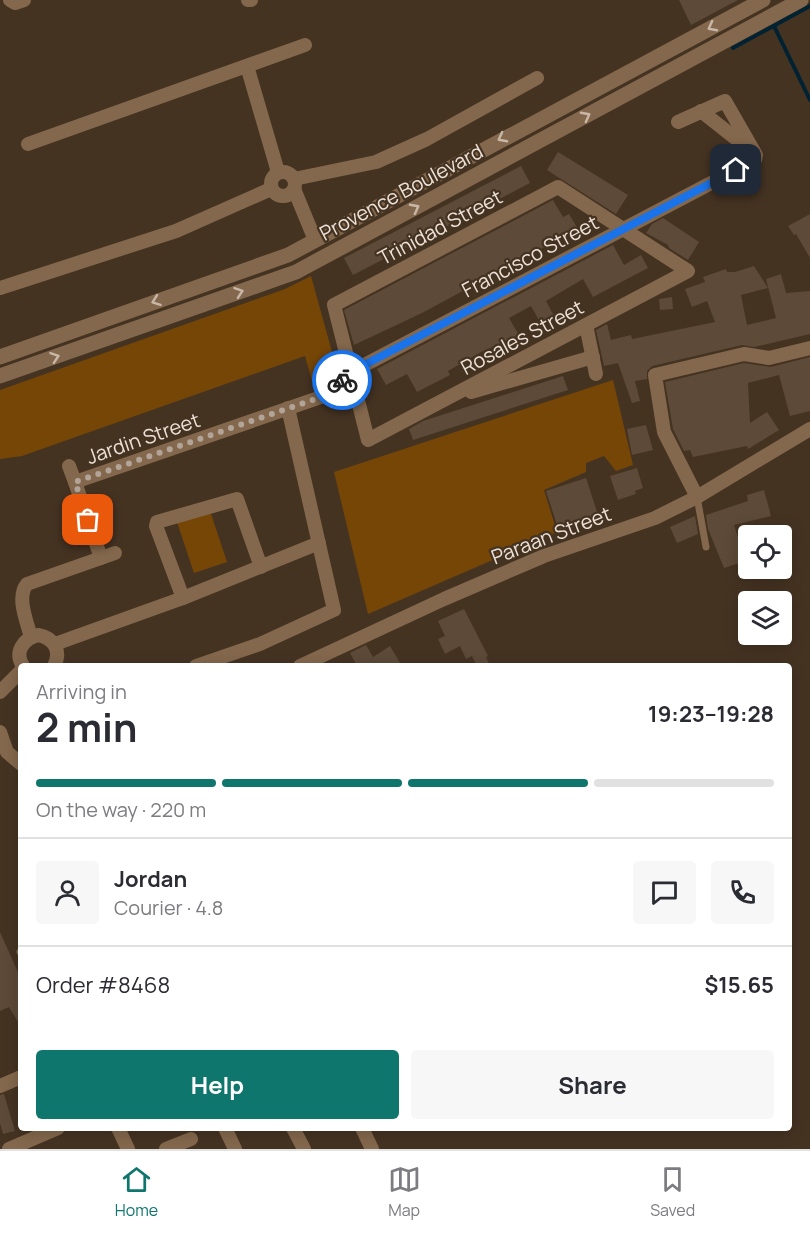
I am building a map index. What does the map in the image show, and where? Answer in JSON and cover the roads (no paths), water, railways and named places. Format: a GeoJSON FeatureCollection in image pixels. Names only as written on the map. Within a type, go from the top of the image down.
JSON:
{"type":"FeatureCollection","features":[{"type":"Feature","properties":{"kind":"street"},"geometry":{"type":"LineString","coordinates":[[10,0],[15,3],[24,0]]}},
{"type":"Feature","properties":{"kind":"street","name":"Provence Boulevard"},"geometry":{"type":"LineString","coordinates":[[0,357],[288,255],[763,0]]}},
{"type":"Feature","properties":{"kind":"street","name":"Provence Boulevard"},"geometry":{"type":"LineString","coordinates":[[0,376],[297,272],[801,0]]}},
{"type":"Feature","properties":{"kind":"street"},"geometry":{"type":"LineString","coordinates":[[28,144],[305,45]]}},
{"type":"Feature","properties":{"kind":"street"},"geometry":{"type":"LineString","coordinates":[[247,66],[278,172]]}},
{"type":"Feature","properties":{"kind":"street"},"geometry":{"type":"LineString","coordinates":[[271,189],[282,196],[294,184],[376,162],[427,139],[537,78]]}},
{"type":"Feature","properties":{"kind":"street"},"geometry":{"type":"LineString","coordinates":[[678,122],[726,101],[756,155]]}},
{"type":"Feature","properties":{"kind":"street"},"geometry":{"type":"LineString","coordinates":[[702,111],[756,155]]}},
{"type":"Feature","properties":{"kind":"street","name":"Francisco Street"},"geometry":{"type":"LineString","coordinates":[[324,396],[351,372],[755,160],[756,155]]}},
{"type":"Feature","properties":{"kind":"street"},"geometry":{"type":"LineString","coordinates":[[271,189],[271,179],[278,172],[288,172],[315,240]]}},
{"type":"Feature","properties":{"kind":"street","name":"Trinidad Street"},"geometry":{"type":"LineString","coordinates":[[334,304],[558,188],[621,230]]}},
{"type":"Feature","properties":{"kind":"street"},"geometry":{"type":"LineString","coordinates":[[0,288],[176,231],[271,189]]}},
{"type":"Feature","properties":{"kind":"street","name":"Rosales Street"},"geometry":{"type":"LineString","coordinates":[[351,372],[369,446],[443,400],[586,325],[691,275],[621,230]]}},
{"type":"Feature","properties":{"kind":"street"},"geometry":{"type":"LineString","coordinates":[[288,255],[297,272]]}},
{"type":"Feature","properties":{"kind":"street"},"geometry":{"type":"LineString","coordinates":[[331,290],[351,372]]}},
{"type":"Feature","properties":{"kind":"street"},"geometry":{"type":"LineString","coordinates":[[586,325],[596,374]]}},
{"type":"Feature","properties":{"kind":"street"},"geometry":{"type":"LineString","coordinates":[[697,497],[660,423],[655,375],[744,354],[769,358],[810,348]]}},
{"type":"Feature","properties":{"kind":"street"},"geometry":{"type":"LineString","coordinates":[[443,400],[593,357]]}},
{"type":"Feature","properties":{"kind":"street","name":"Jardin Street"},"geometry":{"type":"LineString","coordinates":[[101,558],[75,482],[324,396]]}},
{"type":"Feature","properties":{"kind":"street"},"geometry":{"type":"LineString","coordinates":[[205,663],[260,645],[330,614],[334,605],[288,408]]}},
{"type":"Feature","properties":{"kind":"street","name":"Paraan Street"},"geometry":{"type":"LineString","coordinates":[[306,663],[444,598],[544,556],[655,518],[697,497],[810,429]]}},
{"type":"Feature","properties":{"kind":"street"},"geometry":{"type":"LineString","coordinates":[[69,466],[75,482]]}},
{"type":"Feature","properties":{"kind":"street"},"geometry":{"type":"LineString","coordinates":[[183,598],[156,526],[157,522],[237,499],[261,567]]}},
{"type":"Feature","properties":{"kind":"street"},"geometry":{"type":"LineString","coordinates":[[55,645],[183,598],[319,543]]}},
{"type":"Feature","properties":{"kind":"street"},"geometry":{"type":"LineString","coordinates":[[31,637],[22,598],[22,589],[27,584],[116,553]]}},
{"type":"Feature","properties":{"kind":"street"},"geometry":{"type":"LineString","coordinates":[[22,663],[19,654],[20,647],[31,637],[45,636],[55,645],[58,656],[55,663]]}},
{"type":"Feature","properties":{"kind":"street"},"geometry":{"type":"LineString","coordinates":[[0,692],[18,674]]}},
{"type":"Feature","properties":{"kind":"street"},"geometry":{"type":"LineString","coordinates":[[0,732],[8,752],[18,761]]}},
{"type":"Feature","properties":{"kind":"street"},"geometry":{"type":"LineString","coordinates":[[0,1086],[18,1078]]}},
{"type":"Feature","properties":{"kind":"street"},"geometry":{"type":"LineString","coordinates":[[9,1149],[51,1131]]}},
{"type":"Feature","properties":{"kind":"street"},"geometry":{"type":"LineString","coordinates":[[119,1131],[128,1149]]}},
{"type":"Feature","properties":{"kind":"street"},"geometry":{"type":"LineString","coordinates":[[226,1131],[235,1149]]}},
{"type":"Feature","properties":{"kind":"street"},"geometry":{"type":"LineString","coordinates":[[295,1131],[304,1149]]}},
{"type":"Feature","properties":{"kind":"street"},"geometry":{"type":"LineString","coordinates":[[363,1131],[372,1149]]}},
{"type":"Feature","properties":{"kind":"street"},"geometry":{"type":"LineString","coordinates":[[166,1149],[191,1139]]}},
{"type":"Feature","properties":{"kind":"lane"},"geometry":{"type":"LineString","coordinates":[[697,497],[706,547]]}},
{"type":"Feature","properties":{"kind":"waterway"},"geometry":{"type":"LineString","coordinates":[[733,48],[810,6]]}},
{"type":"Feature","properties":{"kind":"waterway"},"geometry":{"type":"LineString","coordinates":[[774,26],[810,100]]}}]}
